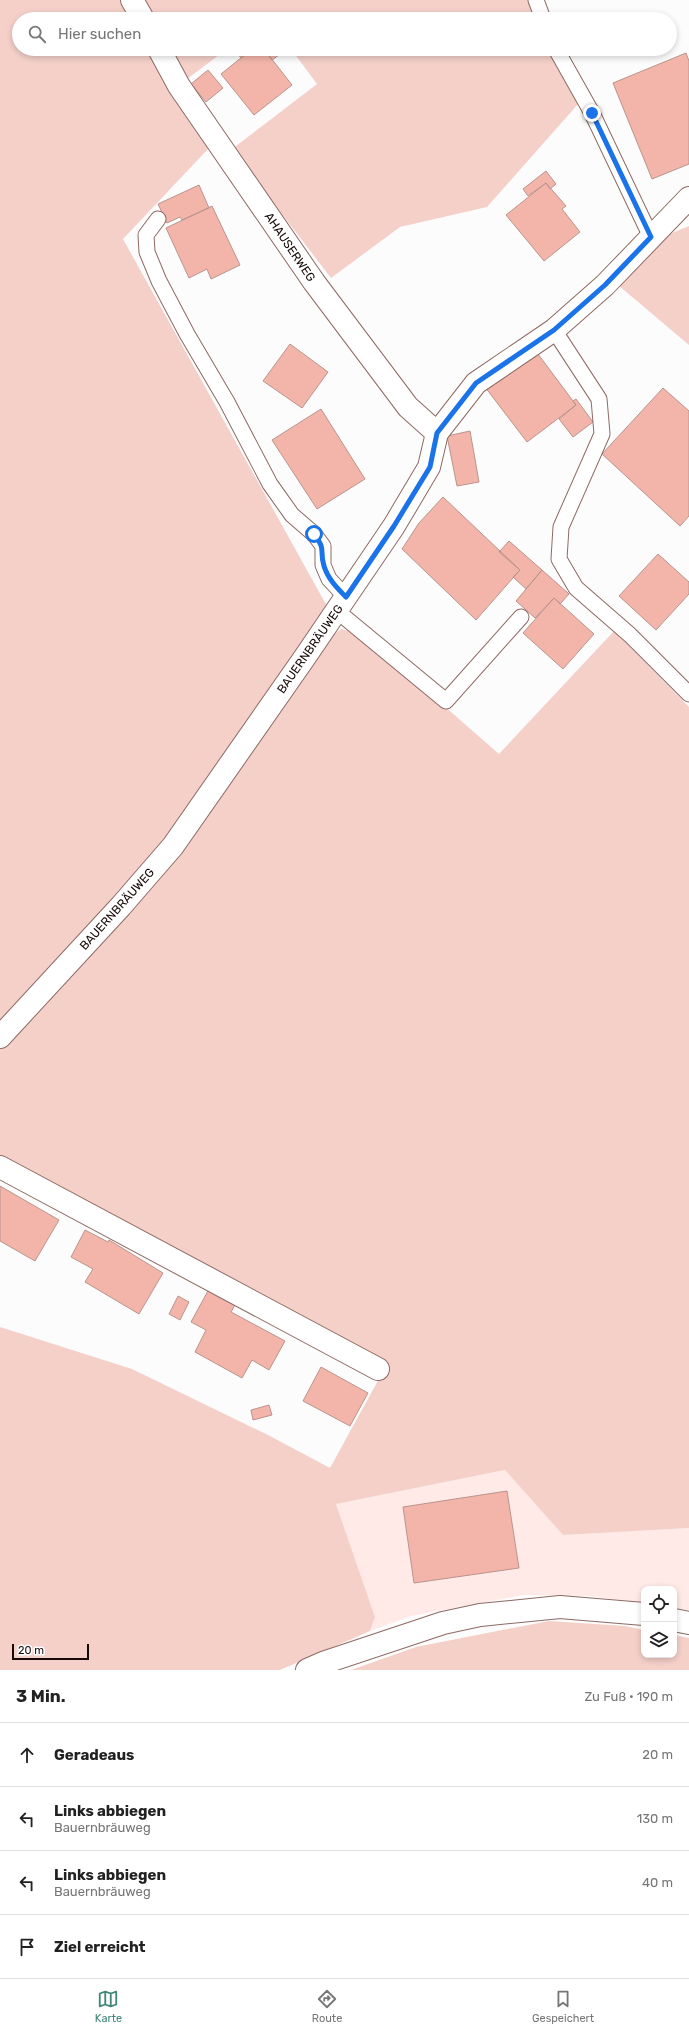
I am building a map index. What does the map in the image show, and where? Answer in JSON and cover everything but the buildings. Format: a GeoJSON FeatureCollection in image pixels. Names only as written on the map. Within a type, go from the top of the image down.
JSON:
{"type":"FeatureCollection","features":[{"type":"Feature","properties":{"kind":"street"},"geometry":{"type":"LineString","coordinates":[[132,0],[139,12]]}},
{"type":"Feature","properties":{"kind":"street","name":"AHAUSERWEG"},"geometry":{"type":"LineString","coordinates":[[163,56],[179,86],[314,282],[408,407],[437,433]]}},
{"type":"Feature","properties":{"kind":"street","name":"BAUERNBRÄUWEG"},"geometry":{"type":"LineString","coordinates":[[0,1037],[121,906],[173,846],[394,526],[430,467],[437,433],[476,383],[554,330],[605,285],[689,198]]}},
{"type":"Feature","properties":{"kind":"street"},"geometry":{"type":"LineString","coordinates":[[0,1167],[378,1369]]}},
{"type":"Feature","properties":{"kind":"street"},"geometry":{"type":"LineString","coordinates":[[307,1670],[323,1663],[443,1623],[480,1615],[560,1607],[641,1614]]}},
{"type":"Feature","properties":{"kind":"street"},"geometry":{"type":"LineString","coordinates":[[677,1621],[689,1623]]}},
{"type":"Feature","properties":{"kind":"lane"},"geometry":{"type":"LineString","coordinates":[[536,0],[540,12]]}},
{"type":"Feature","properties":{"kind":"lane"},"geometry":{"type":"LineString","coordinates":[[560,56],[592,113],[651,237]]}},
{"type":"Feature","properties":{"kind":"lane"},"geometry":{"type":"LineString","coordinates":[[158,219],[146,236],[147,252],[159,281],[187,334],[227,402],[270,484],[292,515],[314,534],[323,546],[323,565],[341,604],[446,701],[521,616]]}},
{"type":"Feature","properties":{"kind":"lane"},"geometry":{"type":"LineString","coordinates":[[554,330],[599,399],[602,434],[561,527],[560,559],[576,588],[630,635],[689,694]]}},
{"type":"Feature","properties":{"kind":"shaded area"},"geometry":{"type":"Polygon","coordinates":[[[0,0],[124,0],[131,12],[12,12],[12,56],[155,56],[208,149],[123,239],[328,608],[172,835],[0,1026],[0,0]]]}},
{"type":"Feature","properties":{"kind":"shaded area"},"geometry":{"type":"Polygon","coordinates":[[[137,0],[528,0],[531,12],[144,12],[137,0]]]}},
{"type":"Feature","properties":{"kind":"shaded area"},"geometry":{"type":"Polygon","coordinates":[[[169,56],[218,56],[183,82],[169,56]]]}},
{"type":"Feature","properties":{"kind":"shaded area"},"geometry":{"type":"Polygon","coordinates":[[[296,56],[552,56],[579,103],[487,207],[400,227],[331,278],[232,149],[317,84],[296,56]]]}},
{"type":"Feature","properties":{"kind":"shaded area"},"geometry":{"type":"Polygon","coordinates":[[[689,226],[689,345],[618,285],[665,236],[689,226]]]}},
{"type":"Feature","properties":{"kind":"shaded area"},"geometry":{"type":"Polygon","coordinates":[[[341,629],[363,635],[499,754],[614,631],[689,707],[689,1528],[563,1535],[505,1470],[336,1504],[375,1617],[370,1631],[280,1670],[0,1670],[0,1327],[132,1369],[268,1435],[330,1468],[386,1366],[94,1205],[62,1194],[0,1158],[0,1046],[324,643],[341,629]]]}},
{"type":"Feature","properties":{"kind":"shaded area"},"geometry":{"type":"Polygon","coordinates":[[[506,1470],[563,1535],[689,1528],[689,1610],[677,1608],[677,1586],[641,1586],[641,1603],[589,1596],[524,1595],[411,1616],[370,1631],[375,1617],[336,1504],[506,1470]]]}},
{"type":"Feature","properties":{"kind":"shaded area"},"geometry":{"type":"Polygon","coordinates":[[[549,1621],[625,1626],[641,1629],[641,1658],[677,1658],[677,1636],[689,1638],[689,1670],[351,1670],[416,1647],[549,1621]]]}},
{"type":"Feature","properties":{"kind":"route"},"geometry":{"type":"LineString","coordinates":[[314,534],[323,546],[323,565],[329,579],[346,597],[394,526],[430,467],[437,433],[476,383],[554,330],[605,285],[651,237],[592,113]]}}]}
